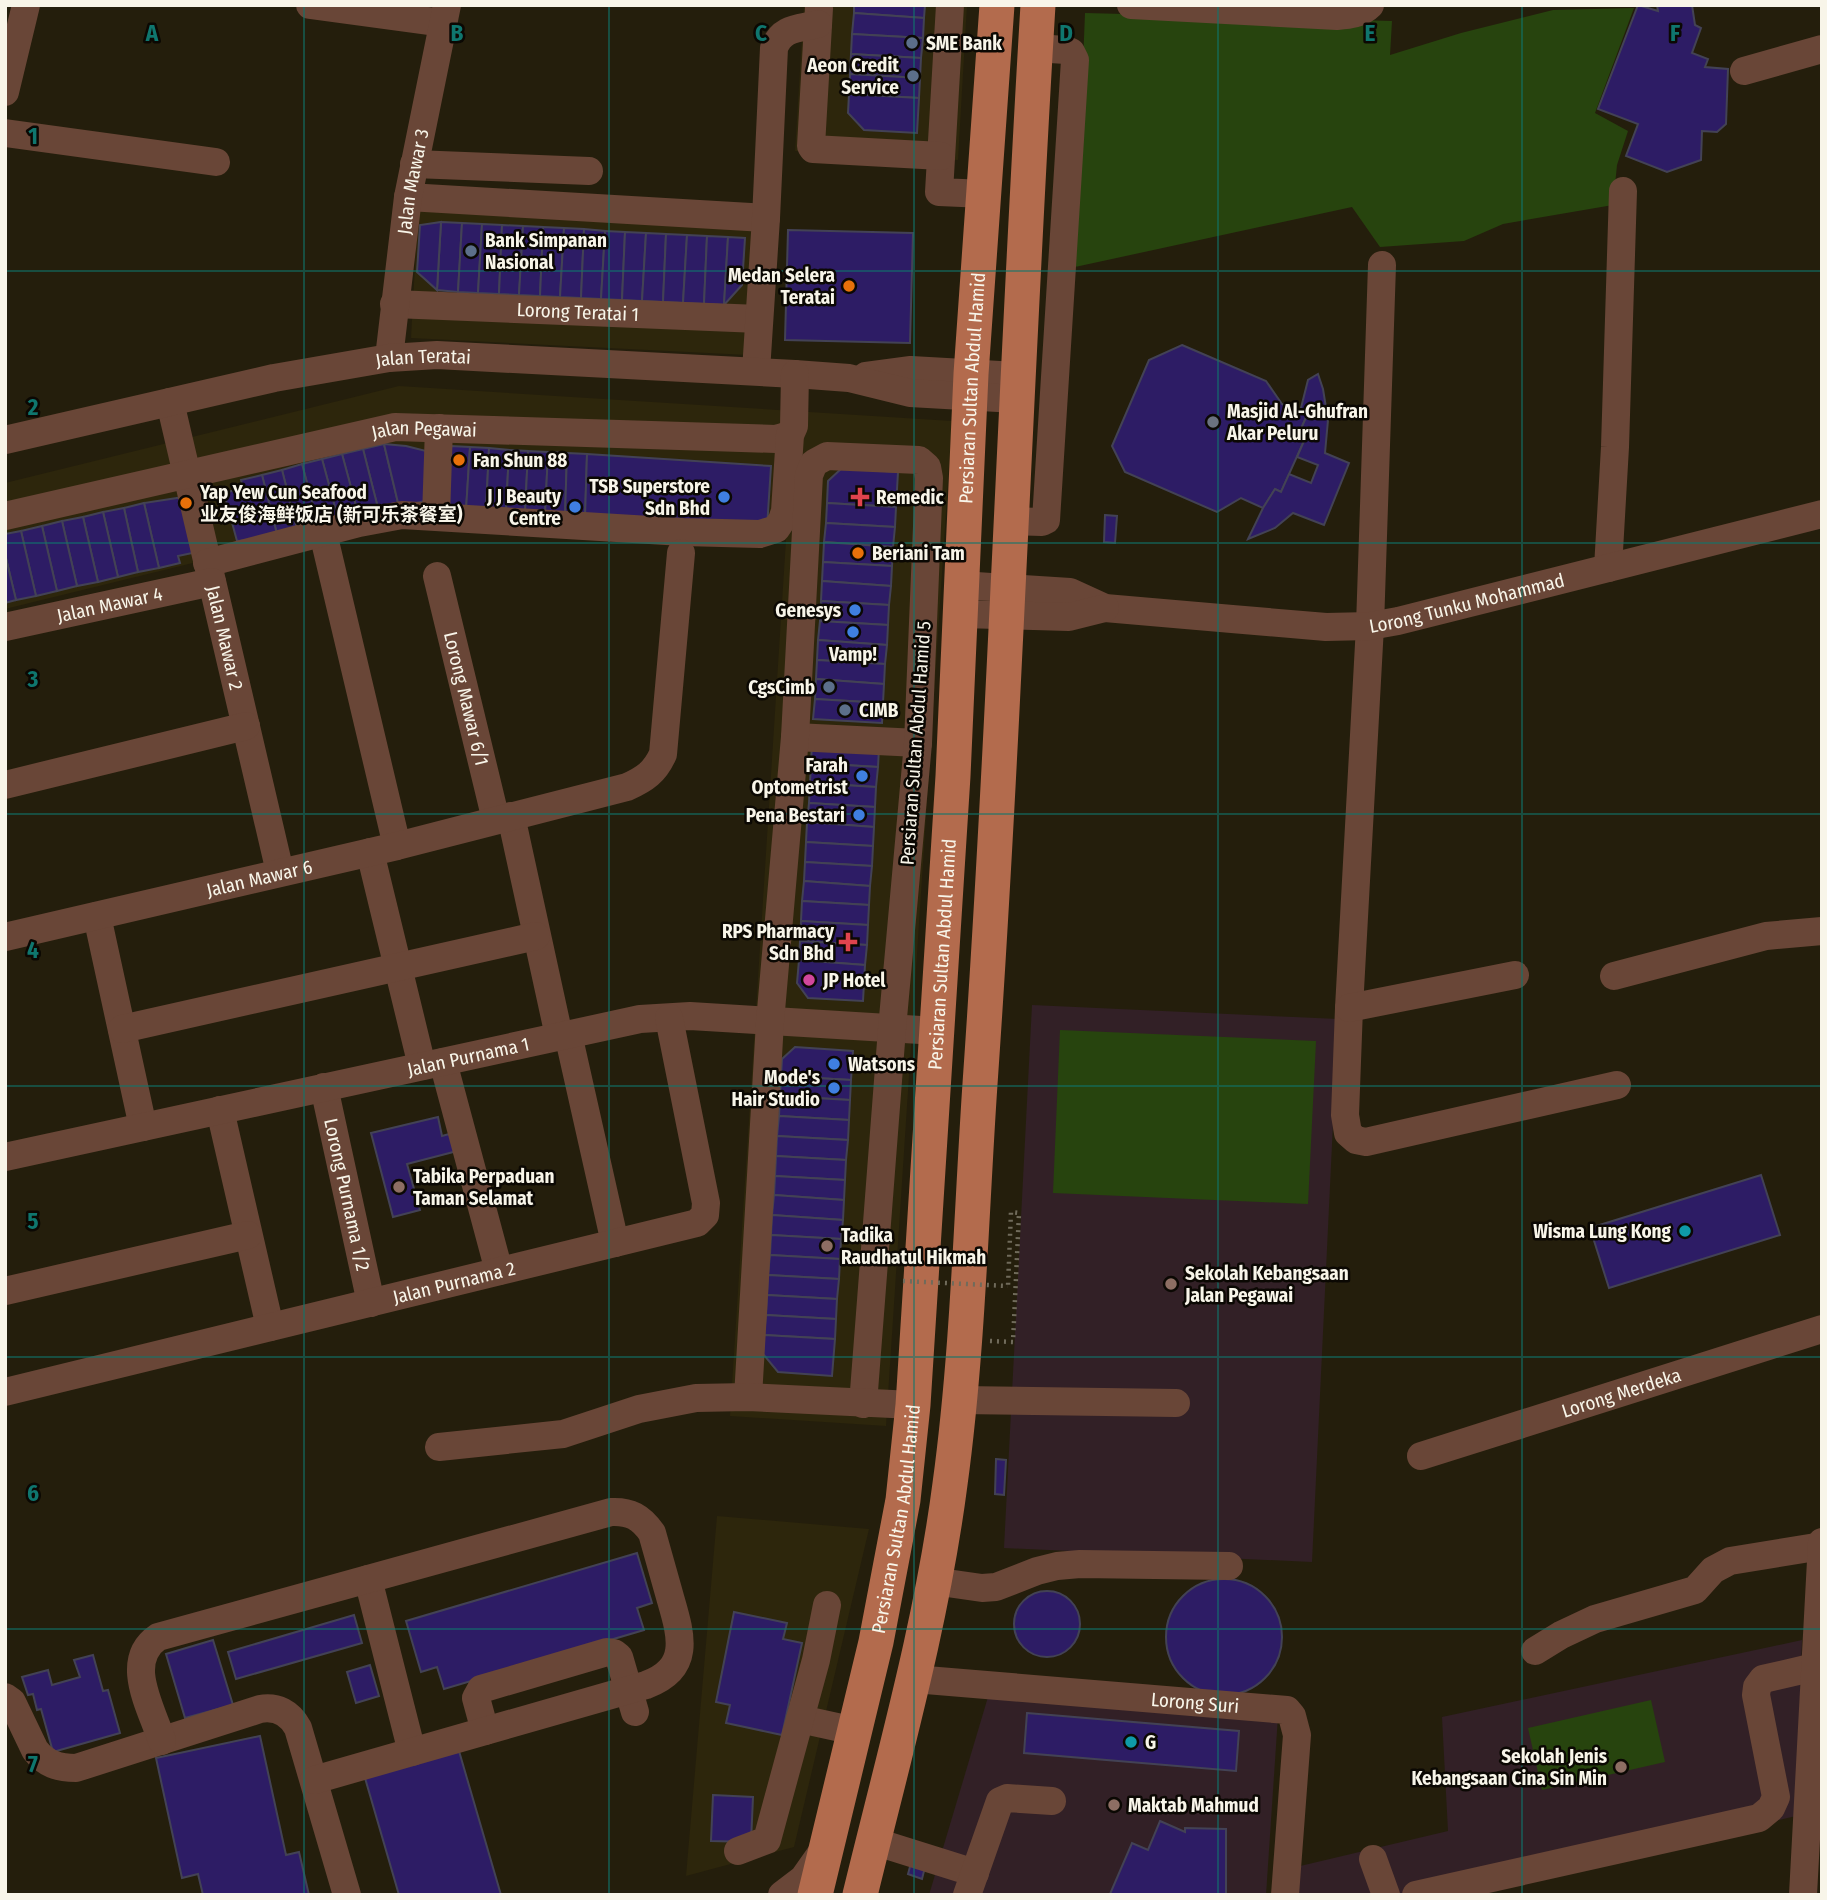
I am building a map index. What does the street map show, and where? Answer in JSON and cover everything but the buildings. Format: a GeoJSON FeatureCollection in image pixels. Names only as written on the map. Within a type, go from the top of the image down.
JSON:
{"type":"FeatureCollection","features":[{"type":"Feature","properties":{"kind":"main road","name":"Persiaran Sultan Abdul Hamid"},"geometry":{"type":"LineString","coordinates":[[815,1895],[876,1642],[903,1500],[913,1405],[937,1031],[971,385],[997,5]]}},
{"type":"Feature","properties":{"kind":"main road"},"geometry":{"type":"LineString","coordinates":[[860,1895],[914,1679],[950,1489],[960,1400],[994,882],[1038,5]]}},
{"type":"Feature","properties":{"kind":"main road"},"geometry":{"type":"LineString","coordinates":[[855,1728],[901,1736]]}},
{"type":"Feature","properties":{"kind":"street"},"geometry":{"type":"LineString","coordinates":[[5,92],[26,5]]}},
{"type":"Feature","properties":{"kind":"street"},"geometry":{"type":"LineString","coordinates":[[310,5],[445,14]]}},
{"type":"Feature","properties":{"kind":"street"},"geometry":{"type":"LineString","coordinates":[[950,5],[939,192],[985,194]]}},
{"type":"Feature","properties":{"kind":"street"},"geometry":{"type":"LineString","coordinates":[[1131,5],[1337,16],[1352,15],[1370,5]]}},
{"type":"Feature","properties":{"kind":"street","name":"Jalan Mawar 3"},"geometry":{"type":"LineString","coordinates":[[389,358],[408,197],[445,14]]}},
{"type":"Feature","properties":{"kind":"street"},"geometry":{"type":"LineString","coordinates":[[819,15],[811,146],[813,149],[941,156]]}},
{"type":"Feature","properties":{"kind":"street"},"geometry":{"type":"LineString","coordinates":[[756,371],[774,48],[778,37],[819,15]]}},
{"type":"Feature","properties":{"kind":"street"},"geometry":{"type":"LineString","coordinates":[[1010,522],[1046,520],[1075,60],[1066,50],[1035,48]]}},
{"type":"Feature","properties":{"kind":"street"},"geometry":{"type":"LineString","coordinates":[[1744,71],[1822,49]]}},
{"type":"Feature","properties":{"kind":"street"},"geometry":{"type":"LineString","coordinates":[[5,133],[216,162]]}},
{"type":"Feature","properties":{"kind":"street"},"geometry":{"type":"LineString","coordinates":[[414,164],[589,171]]}},
{"type":"Feature","properties":{"kind":"street"},"geometry":{"type":"LineString","coordinates":[[1608,568],[1615,447],[1623,191]]}},
{"type":"Feature","properties":{"kind":"street"},"geometry":{"type":"LineString","coordinates":[[408,197],[766,218]]}},
{"type":"Feature","properties":{"kind":"street"},"geometry":{"type":"LineString","coordinates":[[1382,265],[1370,626],[1349,1009],[1345,1115],[1348,1133],[1356,1140],[1366,1142],[1617,1086]]}},
{"type":"Feature","properties":{"kind":"street","name":"Lorong Teratai 1"},"geometry":{"type":"LineString","coordinates":[[394,304],[759,319]]}},
{"type":"Feature","properties":{"kind":"street","name":"Jalan Teratai"},"geometry":{"type":"LineString","coordinates":[[5,440],[274,378],[389,358],[436,355],[849,378],[911,370],[971,385],[1017,387]]}},
{"type":"Feature","properties":{"kind":"street"},"geometry":{"type":"LineString","coordinates":[[790,435],[794,426],[795,374]]}},
{"type":"Feature","properties":{"kind":"street","name":"Jalan Mawar 2"},"geometry":{"type":"LineString","coordinates":[[170,402],[280,872]]}},
{"type":"Feature","properties":{"kind":"street","name":"Jalan Pegawai"},"geometry":{"type":"LineString","coordinates":[[5,516],[395,427],[776,439],[790,435]]}},
{"type":"Feature","properties":{"kind":"street"},"geometry":{"type":"LineString","coordinates":[[436,516],[439,428]]}},
{"type":"Feature","properties":{"kind":"street","name":"Jalan Mawar 4"},"geometry":{"type":"LineString","coordinates":[[5,627],[210,572],[323,533],[402,515],[760,534],[776,529],[782,520],[790,435]]}},
{"type":"Feature","properties":{"kind":"street","name":"Persiaran Sultan Abdul Hamid 5"},"geometry":{"type":"LineString","coordinates":[[795,737],[809,475],[814,463],[827,456],[919,460],[927,467],[929,478],[918,743],[892,1029],[863,1404]]}},
{"type":"Feature","properties":{"kind":"street","name":"Lorong Tunku Mohammad"},"geometry":{"type":"LineString","coordinates":[[961,599],[1007,602],[1070,592],[1105,608],[1326,627],[1370,626],[1822,514]]}},
{"type":"Feature","properties":{"kind":"street"},"geometry":{"type":"LineString","coordinates":[[323,533],[397,846]]}},
{"type":"Feature","properties":{"kind":"street","name":"Jalan Mawar 6"},"geometry":{"type":"LineString","coordinates":[[5,937],[397,846],[627,787],[657,769],[663,754],[681,553]]}},
{"type":"Feature","properties":{"kind":"street","name":"Lorong Mawar 6/1"},"geometry":{"type":"LineString","coordinates":[[436,576],[537,936],[615,1243]]}},
{"type":"Feature","properties":{"kind":"street"},"geometry":{"type":"LineString","coordinates":[[5,785],[246,726]]}},
{"type":"Feature","properties":{"kind":"street"},"geometry":{"type":"LineString","coordinates":[[748,1398],[770,1022],[795,737],[918,743]]}},
{"type":"Feature","properties":{"kind":"street"},"geometry":{"type":"LineString","coordinates":[[370,852],[398,967],[499,1271]]}},
{"type":"Feature","properties":{"kind":"street"},"geometry":{"type":"LineString","coordinates":[[97,916],[143,1126]]}},
{"type":"Feature","properties":{"kind":"street"},"geometry":{"type":"LineString","coordinates":[[1614,976],[1749,939],[1822,931]]}},
{"type":"Feature","properties":{"kind":"street"},"geometry":{"type":"LineString","coordinates":[[122,1029],[537,936]]}},
{"type":"Feature","properties":{"kind":"street"},"geometry":{"type":"LineString","coordinates":[[1349,1009],[1515,975]]}},
{"type":"Feature","properties":{"kind":"street","name":"Jalan Purnama 1"},"geometry":{"type":"LineString","coordinates":[[5,1157],[632,1020],[690,1016],[937,1031]]}},
{"type":"Feature","properties":{"kind":"street","name":"Jalan Purnama 2"},"geometry":{"type":"LineString","coordinates":[[5,1392],[697,1223],[705,1215],[706,1203],[669,1018]]}},
{"type":"Feature","properties":{"kind":"street","name":"Lorong Purnama 1/2"},"geometry":{"type":"LineString","coordinates":[[324,1087],[371,1303]]}},
{"type":"Feature","properties":{"kind":"street"},"geometry":{"type":"LineString","coordinates":[[220,1110],[270,1327]]}},
{"type":"Feature","properties":{"kind":"street"},"geometry":{"type":"LineString","coordinates":[[5,1291],[248,1236]]}},
{"type":"Feature","properties":{"kind":"street","name":"Lorong Merdeka"},"geometry":{"type":"LineString","coordinates":[[1421,1456],[1822,1329]]}},
{"type":"Feature","properties":{"kind":"street"},"geometry":{"type":"LineString","coordinates":[[439,1447],[563,1434],[639,1409],[696,1398],[913,1405]]}},
{"type":"Feature","properties":{"kind":"street"},"geometry":{"type":"LineString","coordinates":[[960,1400],[1176,1403]]}},
{"type":"Feature","properties":{"kind":"street"},"geometry":{"type":"LineString","coordinates":[[162,1741],[140,1674],[141,1658],[150,1643],[158,1637],[611,1512],[629,1513],[645,1522],[652,1533],[681,1635],[678,1657],[666,1675],[632,1701],[485,1731],[314,1780]]}},
{"type":"Feature","properties":{"kind":"street"},"geometry":{"type":"LineString","coordinates":[[1535,1651],[1595,1619],[1695,1590],[1713,1570],[1730,1561],[1822,1544],[1803,1895]]}},
{"type":"Feature","properties":{"kind":"street"},"geometry":{"type":"LineString","coordinates":[[933,1581],[982,1588],[996,1587],[1057,1566],[1229,1566]]}},
{"type":"Feature","properties":{"kind":"street"},"geometry":{"type":"LineString","coordinates":[[368,1579],[412,1752]]}},
{"type":"Feature","properties":{"kind":"street"},"geometry":{"type":"LineString","coordinates":[[738,1852],[767,1840],[816,1660],[827,1605]]}},
{"type":"Feature","properties":{"kind":"street"},"geometry":{"type":"LineString","coordinates":[[485,1731],[477,1695],[483,1687],[610,1652],[619,1657],[632,1701]]}},
{"type":"Feature","properties":{"kind":"street"},"geometry":{"type":"LineString","coordinates":[[1416,1895],[1759,1818],[1771,1808],[1776,1797],[1756,1695],[1757,1687],[1763,1679],[1815,1667]]}},
{"type":"Feature","properties":{"kind":"street","name":"Lorong Suri"},"geometry":{"type":"LineString","coordinates":[[914,1679],[1287,1710],[1292,1716],[1297,1735],[1285,1895]]}},
{"type":"Feature","properties":{"kind":"street"},"geometry":{"type":"LineString","coordinates":[[5,1697],[12,1702],[35,1751],[54,1766],[76,1768],[260,1709],[277,1709],[290,1717],[298,1728],[347,1895]]}},
{"type":"Feature","properties":{"kind":"street"},"geometry":{"type":"LineString","coordinates":[[800,1719],[855,1728]]}},
{"type":"Feature","properties":{"kind":"street"},"geometry":{"type":"LineString","coordinates":[[1776,1797],[1808,1793]]}},
{"type":"Feature","properties":{"kind":"street"},"geometry":{"type":"LineString","coordinates":[[873,1841],[971,1884],[1000,1801],[1007,1798],[1052,1801]]}},
{"type":"Feature","properties":{"kind":"street"},"geometry":{"type":"LineString","coordinates":[[782,1895],[797,1885],[814,1867],[828,1839]]}},
{"type":"Feature","properties":{"kind":"street"},"geometry":{"type":"LineString","coordinates":[[1373,1859],[1386,1895]]}},
{"type":"Feature","properties":{"kind":"path"},"geometry":{"type":"LineString","coordinates":[[903,1281],[1008,1286],[1011,1212],[1019,1213],[1013,1342],[964,1340]]}},
{"type":"Feature","properties":{"kind":"shaded area"},"geometry":{"type":"Polygon","coordinates":[[[804,5],[967,5],[958,160],[795,151],[804,5]]]}},
{"type":"Feature","properties":{"kind":"shaded area"},"geometry":{"type":"Polygon","coordinates":[[[419,193],[756,210],[748,355],[411,338],[419,193]]]}},
{"type":"Feature","properties":{"kind":"shaded area"},"geometry":{"type":"Polygon","coordinates":[[[399,386],[952,421],[886,1426],[730,1416],[786,540],[389,515],[5,609],[5,483],[399,386]]]}},
{"type":"Feature","properties":{"kind":"shaded area","name":"Sekolah Kebangsaan Jalan Pegawai"},"geometry":{"type":"Polygon","coordinates":[[[1032,1005],[1338,1019],[1312,1562],[1004,1548],[1032,1005]]]}},
{"type":"Feature","properties":{"kind":"shaded area"},"geometry":{"type":"Polygon","coordinates":[[[717,1516],[869,1529],[794,1847],[686,1876],[717,1516]]]}},
{"type":"Feature","properties":{"kind":"shaded area","name":"Sekolah Jenis Kebangsaan Cina Sin Min"},"geometry":{"type":"Polygon","coordinates":[[[1802,1640],[1796,1816],[1452,1895],[1292,1895],[1296,1867],[1448,1831],[1442,1717],[1802,1640]]]}},
{"type":"Feature","properties":{"kind":"shaded area","name":"Maktab Mahmud"},"geometry":{"type":"Polygon","coordinates":[[[988,1697],[1278,1716],[1266,1895],[929,1895],[988,1697]]]}},
{"type":"Feature","properties":{"kind":"green space"},"geometry":{"type":"Polygon","coordinates":[[[1634,8],[1595,113],[1628,131],[1617,165],[1613,205],[1503,224],[1464,241],[1380,247],[1352,207],[1075,267],[1085,13],[1392,21],[1390,55],[1461,33],[1553,10],[1634,8]]]}},
{"type":"Feature","properties":{"kind":"green space"},"geometry":{"type":"Polygon","coordinates":[[[1060,1030],[1316,1041],[1308,1204],[1053,1193],[1060,1030]]]}},
{"type":"Feature","properties":{"kind":"green space"},"geometry":{"type":"Polygon","coordinates":[[[1651,1700],[1665,1762],[1542,1790],[1528,1728],[1651,1700]]]}},
{"type":"Feature","properties":{"kind":"place","name":"SME Bank"},"geometry":{"type":"Point","coordinates":[912,43]}},
{"type":"Feature","properties":{"kind":"place","name":"Aeon Credit Service"},"geometry":{"type":"Point","coordinates":[913,76]}},
{"type":"Feature","properties":{"kind":"place","name":"Bank Simpanan Nasional"},"geometry":{"type":"Point","coordinates":[471,251]}},
{"type":"Feature","properties":{"kind":"place","name":"Medan Selera Teratai"},"geometry":{"type":"Point","coordinates":[849,286]}},
{"type":"Feature","properties":{"kind":"place","name":"Masjid Al-Ghufran Akar Peluru"},"geometry":{"type":"Point","coordinates":[1213,422]}},
{"type":"Feature","properties":{"kind":"place","name":"Fan Shun 88"},"geometry":{"type":"Point","coordinates":[459,460]}},
{"type":"Feature","properties":{"kind":"place","name":"TSB Superstore Sdn Bhd"},"geometry":{"type":"Point","coordinates":[724,497]}},
{"type":"Feature","properties":{"kind":"place","name":"Remedic"},"geometry":{"type":"Point","coordinates":[860,497]}},
{"type":"Feature","properties":{"kind":"place","name":"Yap Yew Cun Seafood 业友俊海鲜饭店 (新可乐茶餐室)"},"geometry":{"type":"Point","coordinates":[186,503]}},
{"type":"Feature","properties":{"kind":"place","name":"J J Beauty Centre"},"geometry":{"type":"Point","coordinates":[575,507]}},
{"type":"Feature","properties":{"kind":"place","name":"Beriani Tam"},"geometry":{"type":"Point","coordinates":[858,553]}},
{"type":"Feature","properties":{"kind":"place","name":"Genesys"},"geometry":{"type":"Point","coordinates":[855,610]}},
{"type":"Feature","properties":{"kind":"place","name":"Vamp!"},"geometry":{"type":"Point","coordinates":[853,632]}},
{"type":"Feature","properties":{"kind":"place","name":"CgsCimb"},"geometry":{"type":"Point","coordinates":[829,687]}},
{"type":"Feature","properties":{"kind":"place","name":"CIMB"},"geometry":{"type":"Point","coordinates":[845,710]}},
{"type":"Feature","properties":{"kind":"place","name":"Farah Optometrist"},"geometry":{"type":"Point","coordinates":[862,776]}},
{"type":"Feature","properties":{"kind":"place","name":"Pena Bestari"},"geometry":{"type":"Point","coordinates":[859,815]}},
{"type":"Feature","properties":{"kind":"place","name":"RPS Pharmacy Sdn Bhd"},"geometry":{"type":"Point","coordinates":[848,942]}},
{"type":"Feature","properties":{"kind":"place","name":"JP Hotel"},"geometry":{"type":"Point","coordinates":[809,980]}},
{"type":"Feature","properties":{"kind":"place","name":"Watsons"},"geometry":{"type":"Point","coordinates":[834,1064]}},
{"type":"Feature","properties":{"kind":"place","name":"Mode's Hair Studio"},"geometry":{"type":"Point","coordinates":[834,1088]}},
{"type":"Feature","properties":{"kind":"place","name":"Tabika Perpaduan Taman Selamat"},"geometry":{"type":"Point","coordinates":[399,1187]}},
{"type":"Feature","properties":{"kind":"place","name":"Wisma Lung Kong"},"geometry":{"type":"Point","coordinates":[1685,1231]}},
{"type":"Feature","properties":{"kind":"place","name":"Tadika Raudhatul Hikmah"},"geometry":{"type":"Point","coordinates":[827,1246]}},
{"type":"Feature","properties":{"kind":"place","name":"Sekolah Kebangsaan Jalan Pegawai"},"geometry":{"type":"Point","coordinates":[1171,1284]}},
{"type":"Feature","properties":{"kind":"place","name":"G"},"geometry":{"type":"Point","coordinates":[1131,1742]}},
{"type":"Feature","properties":{"kind":"place","name":"Sekolah Jenis Kebangsaan Cina Sin Min"},"geometry":{"type":"Point","coordinates":[1621,1767]}},
{"type":"Feature","properties":{"kind":"place","name":"Maktab Mahmud"},"geometry":{"type":"Point","coordinates":[1114,1805]}}]}
